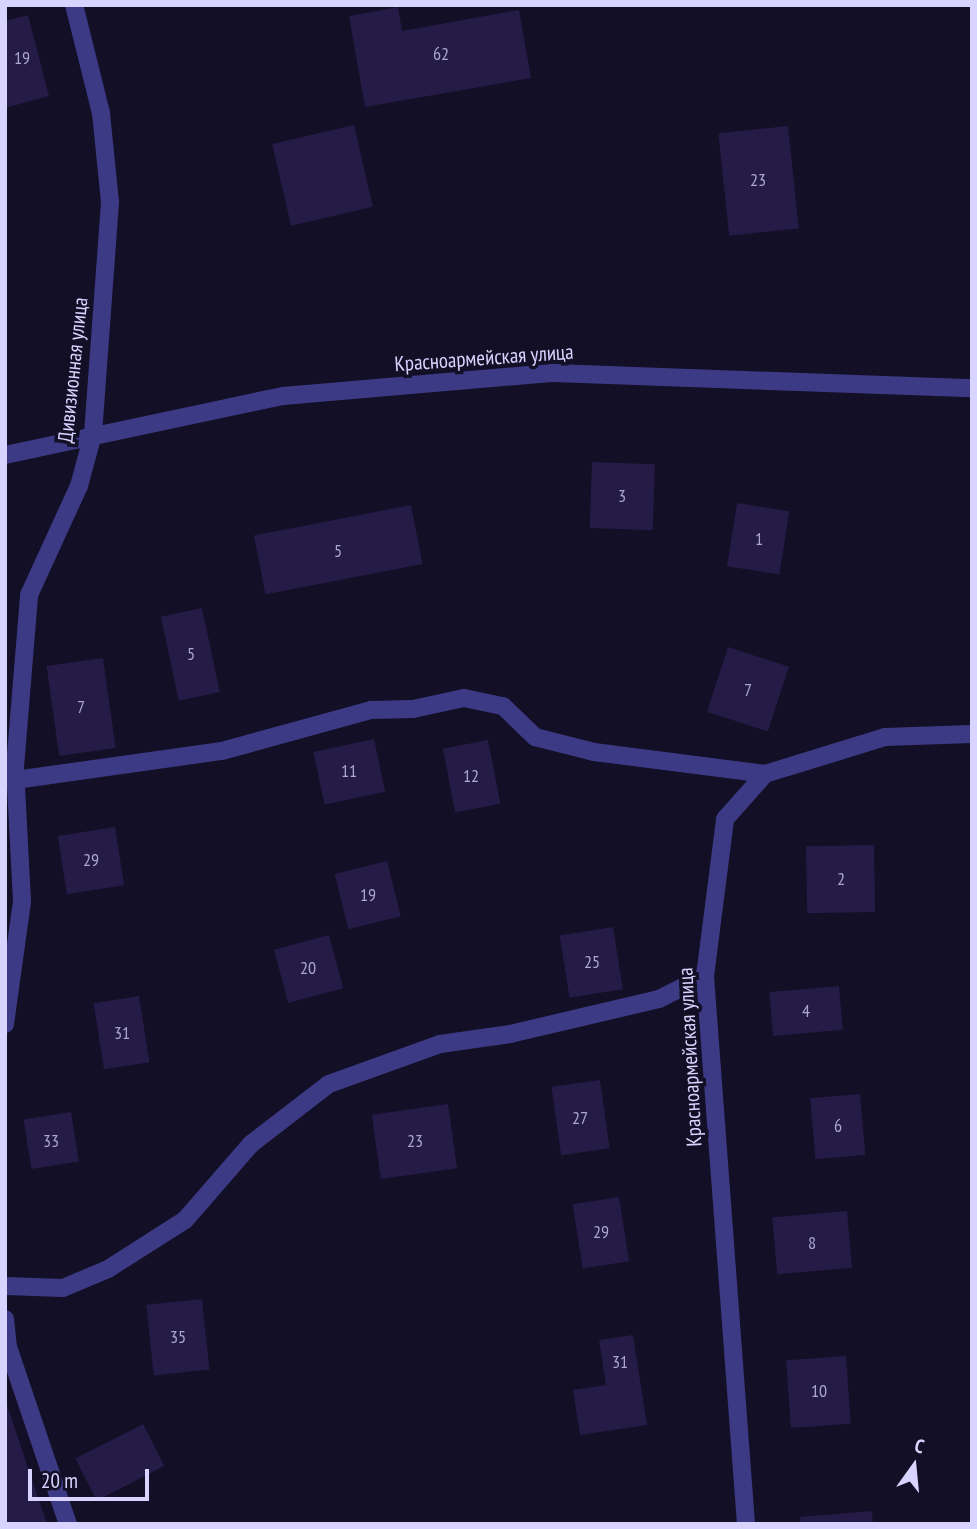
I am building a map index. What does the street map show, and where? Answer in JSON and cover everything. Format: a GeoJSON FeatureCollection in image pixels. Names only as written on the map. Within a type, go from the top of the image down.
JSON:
{"type":"FeatureCollection","features":[{"type":"Feature","properties":{"kind":"street","name":"Дивизионная улица"},"geometry":{"type":"LineString","coordinates":[[5,1024],[9,963],[22,901],[15,780],[29,595],[79,486],[93,434],[110,202],[101,113],[74,5]]}},
{"type":"Feature","properties":{"kind":"street","name":"Красноармейская улица"},"geometry":{"type":"LineString","coordinates":[[5,455],[93,434],[283,396],[554,373],[972,388]]}},
{"type":"Feature","properties":{"kind":"street"},"geometry":{"type":"LineString","coordinates":[[15,780],[222,751],[371,710],[413,709],[464,698],[503,706],[535,737],[594,752],[765,774],[885,737],[972,734]]}},
{"type":"Feature","properties":{"kind":"street","name":"Красноармейская улица"},"geometry":{"type":"LineString","coordinates":[[747,1524],[705,976],[725,819],[765,774]]}},
{"type":"Feature","properties":{"kind":"street"},"geometry":{"type":"LineString","coordinates":[[5,1286],[63,1289],[108,1269],[185,1220],[251,1144],[329,1084],[440,1044],[659,999],[705,976]]}},
{"type":"Feature","properties":{"kind":"street"},"geometry":{"type":"LineString","coordinates":[[5,1319],[8,1347],[68,1524]]}},
{"type":"Feature","properties":{"kind":"building"},"geometry":{"type":"Polygon","coordinates":[[[398,7],[402,31],[519,10],[531,78],[365,107],[349,16],[398,7]]]}},
{"type":"Feature","properties":{"kind":"building"},"geometry":{"type":"Polygon","coordinates":[[[28,15],[49,96],[5,108],[5,21],[28,15]]]}},
{"type":"Feature","properties":{"kind":"building"},"geometry":{"type":"Polygon","coordinates":[[[354,125],[373,207],[291,226],[272,144],[354,125]]]}},
{"type":"Feature","properties":{"kind":"building"},"geometry":{"type":"Polygon","coordinates":[[[788,126],[799,228],[729,236],[718,133],[788,126]]]}},
{"type":"Feature","properties":{"kind":"building"},"geometry":{"type":"Polygon","coordinates":[[[592,462],[655,464],[653,530],[590,528],[592,462]]]}},
{"type":"Feature","properties":{"kind":"building"},"geometry":{"type":"Polygon","coordinates":[[[737,503],[789,511],[779,575],[727,566],[737,503]]]}},
{"type":"Feature","properties":{"kind":"building"},"geometry":{"type":"Polygon","coordinates":[[[411,505],[422,564],[265,594],[254,536],[411,505]]]}},
{"type":"Feature","properties":{"kind":"building"},"geometry":{"type":"Polygon","coordinates":[[[202,608],[220,692],[179,701],[161,617],[202,608]]]}},
{"type":"Feature","properties":{"kind":"building"},"geometry":{"type":"Polygon","coordinates":[[[728,647],[789,667],[768,731],[707,712],[728,647]]]}},
{"type":"Feature","properties":{"kind":"building"},"geometry":{"type":"Polygon","coordinates":[[[103,658],[116,748],[59,756],[47,666],[103,658]]]}},
{"type":"Feature","properties":{"kind":"building"},"geometry":{"type":"Polygon","coordinates":[[[374,739],[385,792],[325,805],[313,752],[374,739]]]}},
{"type":"Feature","properties":{"kind":"building"},"geometry":{"type":"Polygon","coordinates":[[[488,740],[500,804],[455,813],[443,749],[488,740]]]}},
{"type":"Feature","properties":{"kind":"building"},"geometry":{"type":"Polygon","coordinates":[[[115,827],[124,885],[67,894],[58,836],[115,827]]]}},
{"type":"Feature","properties":{"kind":"building"},"geometry":{"type":"Polygon","coordinates":[[[874,845],[875,912],[807,913],[806,846],[874,845]]]}},
{"type":"Feature","properties":{"kind":"building"},"geometry":{"type":"Polygon","coordinates":[[[387,861],[401,916],[348,929],[335,874],[387,861]]]}},
{"type":"Feature","properties":{"kind":"building"},"geometry":{"type":"Polygon","coordinates":[[[613,927],[623,989],[570,998],[560,935],[613,927]]]}},
{"type":"Feature","properties":{"kind":"building"},"geometry":{"type":"Polygon","coordinates":[[[329,935],[343,988],[288,1003],[274,950],[329,935]]]}},
{"type":"Feature","properties":{"kind":"building"},"geometry":{"type":"Polygon","coordinates":[[[839,986],[843,1030],[773,1036],[769,992],[839,986]]]}},
{"type":"Feature","properties":{"kind":"building"},"geometry":{"type":"Polygon","coordinates":[[[139,996],[149,1062],[104,1069],[94,1003],[139,996]]]}},
{"type":"Feature","properties":{"kind":"building"},"geometry":{"type":"Polygon","coordinates":[[[600,1080],[610,1148],[561,1155],[551,1087],[600,1080]]]}},
{"type":"Feature","properties":{"kind":"building"},"geometry":{"type":"Polygon","coordinates":[[[860,1094],[865,1155],[816,1159],[810,1098],[860,1094]]]}},
{"type":"Feature","properties":{"kind":"building"},"geometry":{"type":"Polygon","coordinates":[[[448,1104],[457,1168],[381,1179],[372,1115],[448,1104]]]}},
{"type":"Feature","properties":{"kind":"building"},"geometry":{"type":"Polygon","coordinates":[[[71,1112],[79,1161],[31,1169],[24,1120],[71,1112]]]}},
{"type":"Feature","properties":{"kind":"building"},"geometry":{"type":"Polygon","coordinates":[[[619,1197],[629,1261],[583,1269],[573,1204],[619,1197]]]}},
{"type":"Feature","properties":{"kind":"building"},"geometry":{"type":"Polygon","coordinates":[[[847,1211],[852,1268],[777,1274],[772,1218],[847,1211]]]}},
{"type":"Feature","properties":{"kind":"building"},"geometry":{"type":"Polygon","coordinates":[[[202,1299],[209,1370],[154,1375],[146,1305],[202,1299]]]}},
{"type":"Feature","properties":{"kind":"building"},"geometry":{"type":"Polygon","coordinates":[[[633,1335],[647,1425],[580,1435],[573,1390],[606,1385],[599,1340],[633,1335]]]}},
{"type":"Feature","properties":{"kind":"building"},"geometry":{"type":"Polygon","coordinates":[[[846,1356],[851,1424],[791,1428],[786,1360],[846,1356]]]}},
{"type":"Feature","properties":{"kind":"building"},"geometry":{"type":"Polygon","coordinates":[[[6,1402],[47,1524],[5,1524],[6,1402]]]}},
{"type":"Feature","properties":{"kind":"building"},"geometry":{"type":"Polygon","coordinates":[[[143,1424],[164,1466],[97,1500],[75,1459],[143,1424]]]}},
{"type":"Feature","properties":{"kind":"building"},"geometry":{"type":"Polygon","coordinates":[[[872,1511],[873,1524],[801,1524],[800,1517],[872,1511]]]}}]}
